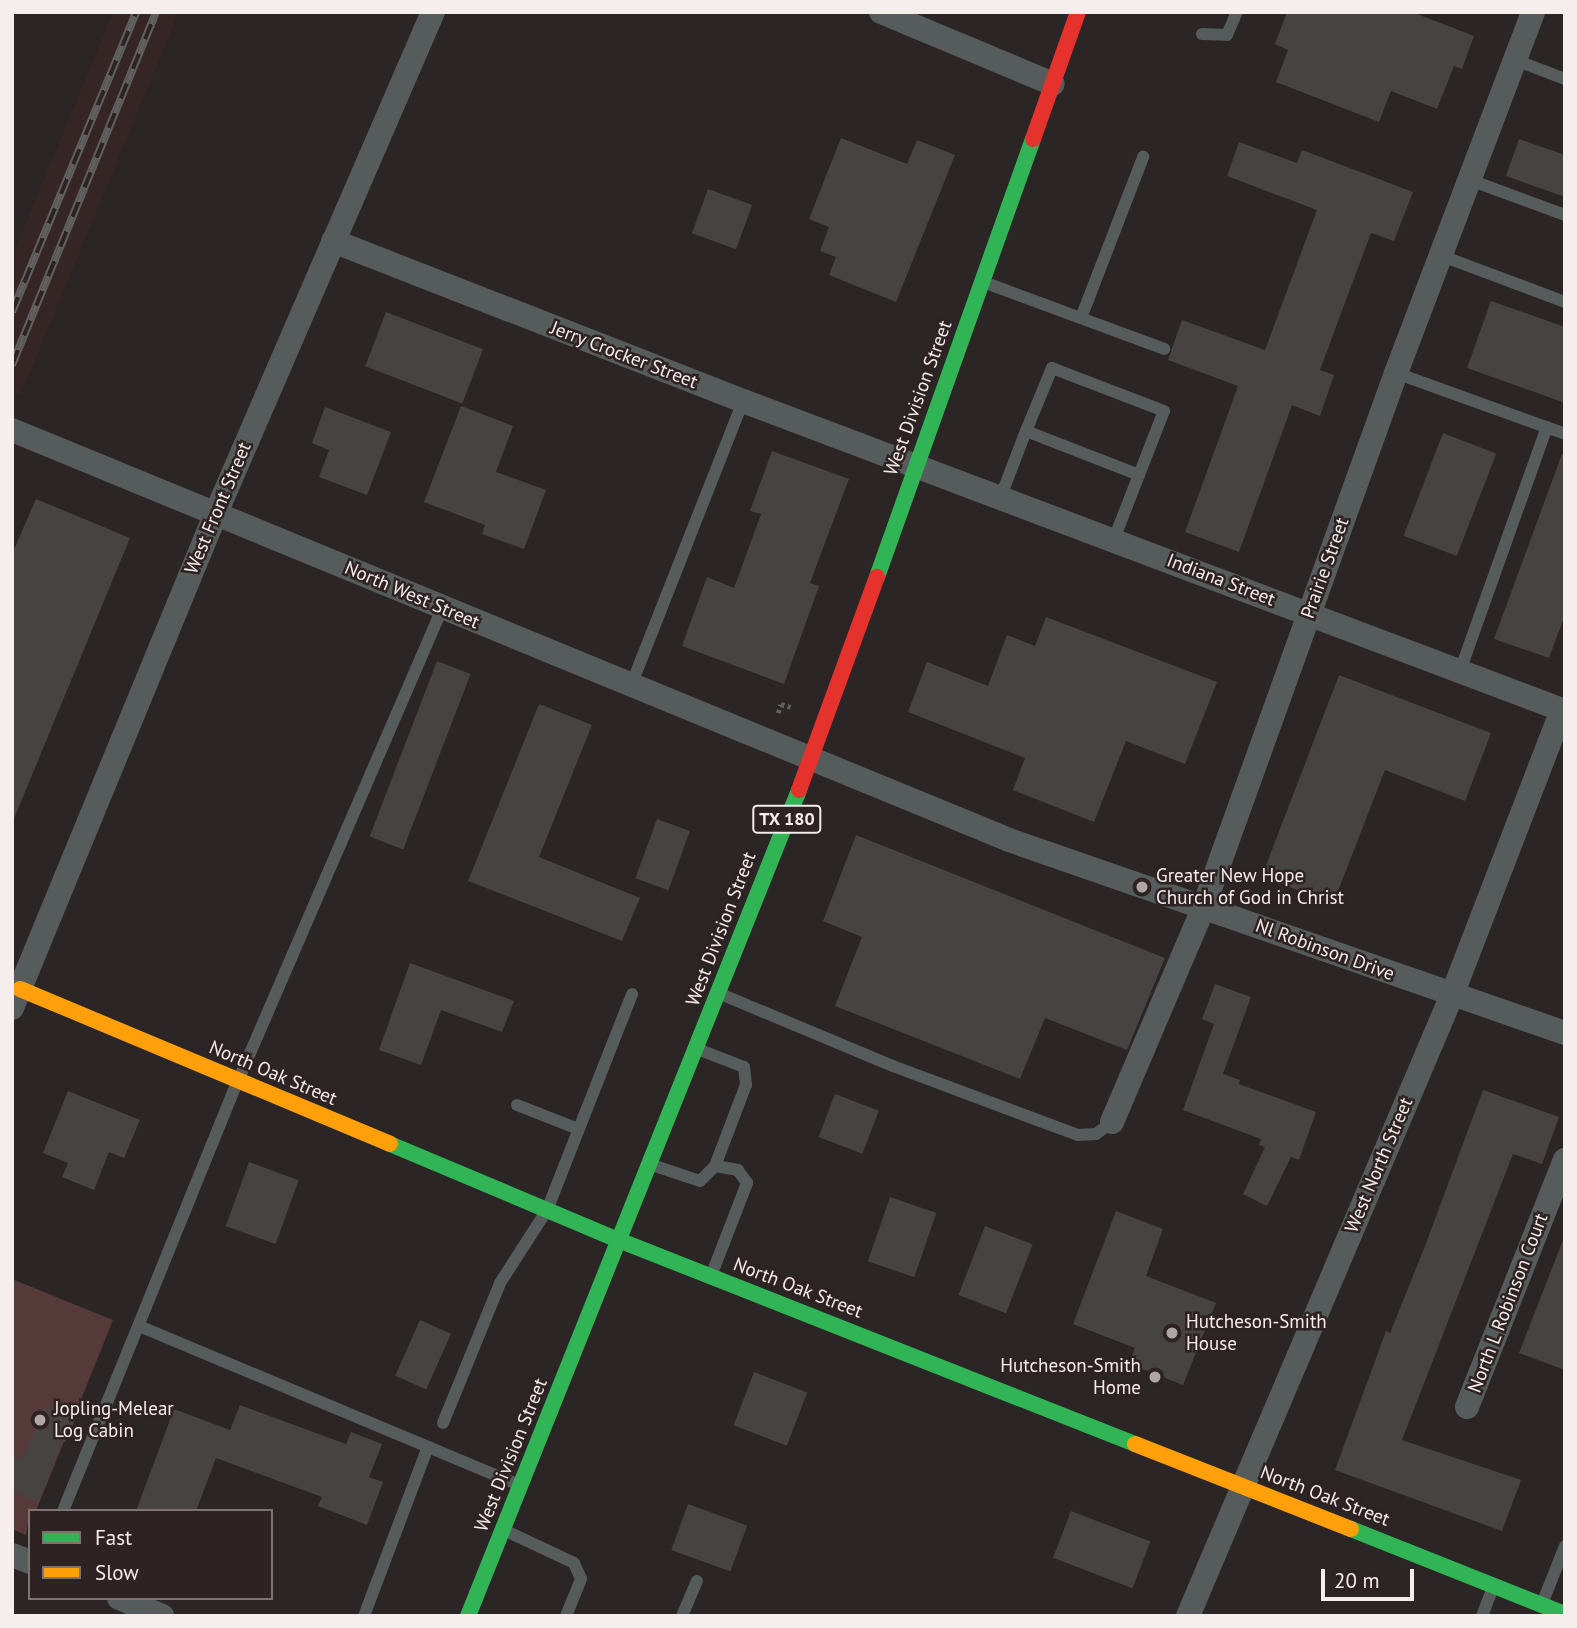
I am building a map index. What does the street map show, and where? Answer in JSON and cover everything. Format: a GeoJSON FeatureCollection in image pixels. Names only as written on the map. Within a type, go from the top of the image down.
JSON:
{"type":"FeatureCollection","features":[{"type":"Feature","properties":{"kind":"main road","name":"West Division Street"},"geometry":{"type":"LineString","coordinates":[[468,1616],[621,1241],[812,758],[1078,12]]}},
{"type":"Feature","properties":{"kind":"main road","name":"North Oak Street"},"geometry":{"type":"LineString","coordinates":[[16,999],[238,1081],[621,1241],[1565,1614]]}},
{"type":"Feature","properties":{"kind":"street","name":"West Front Street"},"geometry":{"type":"LineString","coordinates":[[16,999],[216,513],[433,12]]}},
{"type":"Feature","properties":{"kind":"street"},"geometry":{"type":"LineString","coordinates":[[881,12],[1053,84]]}},
{"type":"Feature","properties":{"kind":"street","name":"Prairie Street"},"geometry":{"type":"LineString","coordinates":[[1112,1122],[1204,906],[1396,373],[1533,12]]}},
{"type":"Feature","properties":{"kind":"street","name":"Jerry Crocker Street"},"geometry":{"type":"LineString","coordinates":[[333,241],[743,401],[917,464]]}},
{"type":"Feature","properties":{"kind":"street","name":"North West Street"},"geometry":{"type":"LineString","coordinates":[[12,430],[442,609],[632,683],[812,758]]}},
{"type":"Feature","properties":{"kind":"street","name":"Indiana Street"},"geometry":{"type":"LineString","coordinates":[[917,464],[1563,711]]}},
{"type":"Feature","properties":{"kind":"street","name":"West North Street"},"geometry":{"type":"LineString","coordinates":[[1188,1616],[1452,995],[1563,711]]}},
{"type":"Feature","properties":{"kind":"street","name":"Nl Robinson Drive"},"geometry":{"type":"LineString","coordinates":[[812,758],[1009,840],[1565,1033]]}},
{"type":"Feature","properties":{"kind":"street","name":"North L Robinson Court"},"geometry":{"type":"LineString","coordinates":[[1467,1407],[1565,1160]]}},
{"type":"Feature","properties":{"kind":"street"},"geometry":{"type":"LineString","coordinates":[[124,1600],[162,1616]]}},
{"type":"Feature","properties":{"kind":"lane"},"geometry":{"type":"LineString","coordinates":[[1202,34],[1227,35],[1237,12]]}},
{"type":"Feature","properties":{"kind":"lane"},"geometry":{"type":"LineString","coordinates":[[1514,60],[1565,79]]}},
{"type":"Feature","properties":{"kind":"lane"},"geometry":{"type":"LineString","coordinates":[[1081,318],[1143,158]]}},
{"type":"Feature","properties":{"kind":"lane"},"geometry":{"type":"LineString","coordinates":[[1470,180],[1565,215]]}},
{"type":"Feature","properties":{"kind":"lane"},"geometry":{"type":"LineString","coordinates":[[1442,256],[1565,302]]}},
{"type":"Feature","properties":{"kind":"lane"},"geometry":{"type":"LineString","coordinates":[[982,282],[1164,349]]}},
{"type":"Feature","properties":{"kind":"lane"},"geometry":{"type":"LineString","coordinates":[[1001,496],[1052,368],[1164,411],[1114,539]]}},
{"type":"Feature","properties":{"kind":"lane"},"geometry":{"type":"LineString","coordinates":[[1396,373],[1565,434]]}},
{"type":"Feature","properties":{"kind":"lane"},"geometry":{"type":"LineString","coordinates":[[632,683],[743,401]]}},
{"type":"Feature","properties":{"kind":"lane"},"geometry":{"type":"LineString","coordinates":[[1460,671],[1547,427]]}},
{"type":"Feature","properties":{"kind":"lane"},"geometry":{"type":"LineString","coordinates":[[1026,431],[1139,474]]}},
{"type":"Feature","properties":{"kind":"lane"},"geometry":{"type":"LineString","coordinates":[[64,1509],[238,1081],[442,609]]}},
{"type":"Feature","properties":{"kind":"lane"},"geometry":{"type":"LineString","coordinates":[[443,1423],[500,1283],[547,1210],[632,993]]}},
{"type":"Feature","properties":{"kind":"lane"},"geometry":{"type":"LineString","coordinates":[[719,993],[892,1066],[1078,1135],[1096,1133],[1112,1122]]}},
{"type":"Feature","properties":{"kind":"lane"},"geometry":{"type":"LineString","coordinates":[[651,1165],[700,1181],[715,1166],[746,1085],[744,1067],[697,1048]]}},
{"type":"Feature","properties":{"kind":"lane"},"geometry":{"type":"LineString","coordinates":[[517,1105],[578,1129]]}},
{"type":"Feature","properties":{"kind":"lane"},"geometry":{"type":"LineString","coordinates":[[711,1277],[747,1183],[738,1170],[715,1166]]}},
{"type":"Feature","properties":{"kind":"lane"},"geometry":{"type":"LineString","coordinates":[[139,1326],[521,1486]]}},
{"type":"Feature","properties":{"kind":"lane"},"geometry":{"type":"LineString","coordinates":[[364,1616],[428,1447]]}},
{"type":"Feature","properties":{"kind":"lane"},"geometry":{"type":"LineString","coordinates":[[503,1530],[574,1563],[581,1579],[566,1616]]}},
{"type":"Feature","properties":{"kind":"lane"},"geometry":{"type":"LineString","coordinates":[[1542,1605],[1565,1546]]}},
{"type":"Feature","properties":{"kind":"lane"},"geometry":{"type":"LineString","coordinates":[[682,1616],[698,1581]]}},
{"type":"Feature","properties":{"kind":"lane"},"geometry":{"type":"LineString","coordinates":[[1482,1616],[1494,1585]]}},
{"type":"Feature","properties":{"kind":"path"},"geometry":{"type":"LineString","coordinates":[[778,713],[781,704],[791,707]]}},
{"type":"Feature","properties":{"kind":"shaded area"},"geometry":{"type":"Polygon","coordinates":[[[113,12],[179,12],[21,395],[12,391],[12,256],[113,12]]]}},
{"type":"Feature","properties":{"kind":"shaded area"},"geometry":{"type":"Polygon","coordinates":[[[12,1279],[113,1320],[37,1509],[28,1509],[26,1535],[12,1529],[12,1279]]]}},
{"type":"Feature","properties":{"kind":"building"},"geometry":{"type":"Polygon","coordinates":[[[1287,12],[1412,12],[1474,36],[1462,69],[1454,66],[1437,109],[1391,91],[1379,122],[1276,82],[1288,50],[1275,44],[1287,12]]]}},
{"type":"Feature","properties":{"kind":"building"},"geometry":{"type":"Polygon","coordinates":[[[841,138],[907,164],[917,140],[955,155],[896,302],[829,275],[836,257],[820,251],[829,227],[809,219],[841,138]]]}},
{"type":"Feature","properties":{"kind":"building"},"geometry":{"type":"Polygon","coordinates":[[[1519,139],[1565,155],[1565,197],[1506,176],[1519,139]]]}},
{"type":"Feature","properties":{"kind":"building"},"geometry":{"type":"Polygon","coordinates":[[[1239,142],[1297,163],[1302,150],[1413,192],[1394,241],[1371,233],[1320,370],[1334,375],[1320,416],[1292,405],[1239,552],[1185,532],[1238,386],[1168,360],[1182,320],[1265,350],[1317,210],[1227,176],[1239,142]]]}},
{"type":"Feature","properties":{"kind":"building"},"geometry":{"type":"Polygon","coordinates":[[[708,189],[752,205],[736,249],[692,233],[708,189]]]}},
{"type":"Feature","properties":{"kind":"building"},"geometry":{"type":"Polygon","coordinates":[[[1491,301],[1565,327],[1565,403],[1467,368],[1491,301]]]}},
{"type":"Feature","properties":{"kind":"building"},"geometry":{"type":"Polygon","coordinates":[[[386,312],[483,349],[462,403],[365,366],[386,312]]]}},
{"type":"Feature","properties":{"kind":"building"},"geometry":{"type":"Polygon","coordinates":[[[461,406],[513,426],[496,472],[546,490],[524,549],[482,534],[485,525],[424,502],[461,406]]]}},
{"type":"Feature","properties":{"kind":"building"},"geometry":{"type":"Polygon","coordinates":[[[325,407],[391,432],[367,495],[319,477],[329,450],[312,443],[325,407]]]}},
{"type":"Feature","properties":{"kind":"building"},"geometry":{"type":"Polygon","coordinates":[[[1443,433],[1496,453],[1457,556],[1404,536],[1443,433]]]}},
{"type":"Feature","properties":{"kind":"building"},"geometry":{"type":"Polygon","coordinates":[[[772,451],[849,479],[810,583],[819,586],[784,684],[682,646],[707,577],[734,588],[761,514],[750,511],[772,451]]]}},
{"type":"Feature","properties":{"kind":"building"},"geometry":{"type":"Polygon","coordinates":[[[1562,454],[1565,454],[1565,615],[1549,658],[1494,639],[1562,454]]]}},
{"type":"Feature","properties":{"kind":"building"},"geometry":{"type":"Polygon","coordinates":[[[36,499],[130,538],[13,821],[12,554],[36,499]]]}},
{"type":"Feature","properties":{"kind":"building"},"geometry":{"type":"Polygon","coordinates":[[[1046,617],[1217,682],[1185,764],[1126,741],[1094,822],[1013,790],[1025,758],[908,712],[927,662],[988,686],[1007,635],[1035,646],[1046,617]]]}},
{"type":"Feature","properties":{"kind":"building"},"geometry":{"type":"Polygon","coordinates":[[[437,661],[471,674],[403,849],[370,837],[437,661]]]}},
{"type":"Feature","properties":{"kind":"building"},"geometry":{"type":"Polygon","coordinates":[[[1339,675],[1491,733],[1465,801],[1385,770],[1333,904],[1262,876],[1339,675]]]}},
{"type":"Feature","properties":{"kind":"building"},"geometry":{"type":"Polygon","coordinates":[[[539,704],[592,725],[539,857],[640,898],[622,941],[468,881],[539,704]]]}},
{"type":"Feature","properties":{"kind":"building"},"geometry":{"type":"Polygon","coordinates":[[[657,819],[690,831],[668,890],[635,878],[657,819]]]}},
{"type":"Feature","properties":{"kind":"building"},"geometry":{"type":"Polygon","coordinates":[[[856,835],[1165,958],[1127,1050],[1045,1018],[1020,1079],[835,1006],[862,937],[823,921],[856,835]]]}},
{"type":"Feature","properties":{"kind":"building"},"geometry":{"type":"Polygon","coordinates":[[[410,963],[514,1001],[502,1032],[441,1010],[421,1065],[379,1050],[410,963]]]}},
{"type":"Feature","properties":{"kind":"building"},"geometry":{"type":"Polygon","coordinates":[[[1215,984],[1251,997],[1223,1074],[1240,1080],[1239,1084],[1316,1112],[1299,1160],[1291,1157],[1267,1206],[1243,1194],[1265,1147],[1259,1145],[1261,1139],[1183,1110],[1214,1024],[1202,1019],[1215,984]]]}},
{"type":"Feature","properties":{"kind":"building"},"geometry":{"type":"Polygon","coordinates":[[[1483,1090],[1559,1117],[1542,1164],[1513,1154],[1402,1440],[1521,1480],[1502,1531],[1335,1470],[1386,1331],[1390,1333],[1483,1090]]]}},
{"type":"Feature","properties":{"kind":"building"},"geometry":{"type":"Polygon","coordinates":[[[68,1091],[140,1120],[124,1158],[109,1152],[94,1190],[62,1177],[68,1163],[43,1153],[68,1091]]]}},
{"type":"Feature","properties":{"kind":"building"},"geometry":{"type":"Polygon","coordinates":[[[835,1094],[879,1111],[862,1154],[819,1137],[835,1094]]]}},
{"type":"Feature","properties":{"kind":"building"},"geometry":{"type":"Polygon","coordinates":[[[249,1162],[299,1180],[276,1244],[226,1226],[249,1162]]]}},
{"type":"Feature","properties":{"kind":"building"},"geometry":{"type":"Polygon","coordinates":[[[890,1197],[936,1213],[914,1277],[868,1261],[890,1197]]]}},
{"type":"Feature","properties":{"kind":"building"},"geometry":{"type":"Polygon","coordinates":[[[1116,1211],[1163,1229],[1146,1276],[1216,1303],[1183,1385],[1129,1364],[1135,1348],[1073,1324],[1116,1211]]]}},
{"type":"Feature","properties":{"kind":"building"},"geometry":{"type":"Polygon","coordinates":[[[985,1226],[1033,1244],[1006,1313],[958,1295],[985,1226]]]}},
{"type":"Feature","properties":{"kind":"building"},"geometry":{"type":"Polygon","coordinates":[[[1563,1240],[1565,1241],[1565,1370],[1519,1353],[1563,1240]]]}},
{"type":"Feature","properties":{"kind":"building"},"geometry":{"type":"Polygon","coordinates":[[[420,1320],[451,1334],[426,1390],[395,1376],[420,1320]]]}},
{"type":"Feature","properties":{"kind":"building"},"geometry":{"type":"Polygon","coordinates":[[[754,1372],[807,1392],[787,1446],[734,1425],[754,1372]]]}},
{"type":"Feature","properties":{"kind":"building"},"geometry":{"type":"Polygon","coordinates":[[[46,1405],[76,1418],[65,1442],[62,1441],[39,1502],[12,1492],[12,1456],[22,1460],[46,1405]]]}},
{"type":"Feature","properties":{"kind":"building"},"geometry":{"type":"Polygon","coordinates":[[[240,1405],[346,1444],[351,1432],[382,1444],[369,1477],[383,1482],[367,1525],[318,1506],[322,1497],[216,1458],[197,1509],[137,1509],[174,1409],[230,1430],[240,1405]]]}},
{"type":"Feature","properties":{"kind":"building"},"geometry":{"type":"Polygon","coordinates":[[[688,1504],[747,1526],[730,1572],[671,1550],[688,1504]]]}},
{"type":"Feature","properties":{"kind":"building"},"geometry":{"type":"Polygon","coordinates":[[[1071,1511],[1150,1541],[1132,1588],[1053,1558],[1071,1511]]]}},
{"type":"Feature","properties":{"kind":"railway"},"geometry":{"type":"LineString","coordinates":[[12,312],[136,12]]}},
{"type":"Feature","properties":{"kind":"railway"},"geometry":{"type":"LineString","coordinates":[[12,365],[156,12]]}},
{"type":"Feature","properties":{"kind":"traffic: fast"},"geometry":{"type":"LineString","coordinates":[[877,577],[1033,139]]}},
{"type":"Feature","properties":{"kind":"traffic: fast"},"geometry":{"type":"LineString","coordinates":[[468,1616],[799,790]]}},
{"type":"Feature","properties":{"kind":"traffic: fast"},"geometry":{"type":"LineString","coordinates":[[390,1144],[621,1241],[1135,1444]]}},
{"type":"Feature","properties":{"kind":"traffic: fast"},"geometry":{"type":"LineString","coordinates":[[1351,1529],[1565,1614]]}},
{"type":"Feature","properties":{"kind":"traffic: slow"},"geometry":{"type":"LineString","coordinates":[[20,989],[390,1144]]}},
{"type":"Feature","properties":{"kind":"traffic: slow"},"geometry":{"type":"LineString","coordinates":[[1135,1444],[1351,1529]]}},
{"type":"Feature","properties":{"kind":"traffic: jam"},"geometry":{"type":"LineString","coordinates":[[1033,139],[1078,12]]}},
{"type":"Feature","properties":{"kind":"traffic: jam"},"geometry":{"type":"LineString","coordinates":[[799,790],[877,577]]}},
{"type":"Feature","properties":{"kind":"place","name":"Greater New Hope Church of God in Christ"},"geometry":{"type":"Point","coordinates":[1142,887]}},
{"type":"Feature","properties":{"kind":"place","name":"Hutcheson-Smith House"},"geometry":{"type":"Point","coordinates":[1172,1333]}},
{"type":"Feature","properties":{"kind":"place","name":"Hutcheson-Smith Home"},"geometry":{"type":"Point","coordinates":[1155,1377]}},
{"type":"Feature","properties":{"kind":"place","name":"Jopling-Melear Log Cabin"},"geometry":{"type":"Point","coordinates":[40,1420]}}]}
